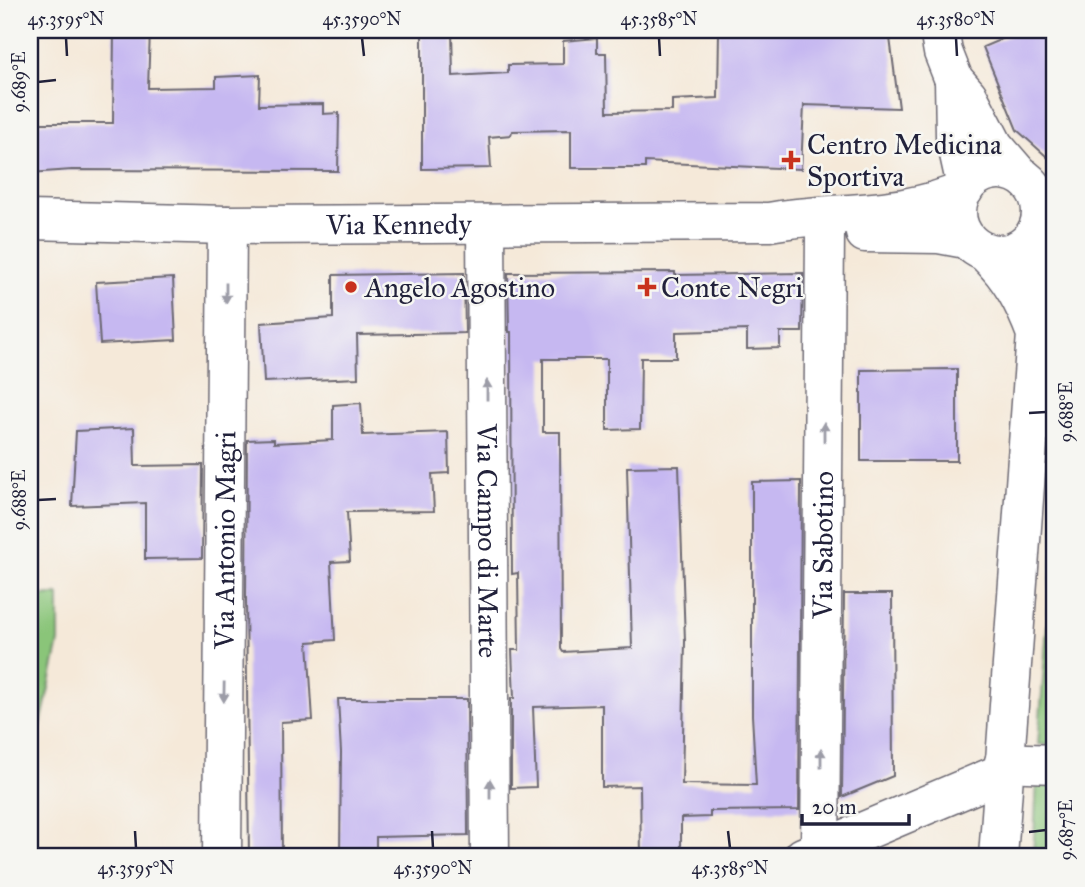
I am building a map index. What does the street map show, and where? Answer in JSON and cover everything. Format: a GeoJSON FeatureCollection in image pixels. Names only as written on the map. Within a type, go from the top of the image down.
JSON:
{"type":"FeatureCollection","features":[{"type":"Feature","properties":{"kind":"street"},"geometry":{"type":"LineString","coordinates":[[939,30],[943,52],[954,80],[968,96],[994,146],[1035,185],[1041,204],[1041,261],[1046,308],[998,857]]}},
{"type":"Feature","properties":{"kind":"street"},"geometry":{"type":"LineString","coordinates":[[954,80],[955,136],[965,188]]}},
{"type":"Feature","properties":{"kind":"street"},"geometry":{"type":"LineString","coordinates":[[1035,185],[1001,169],[975,177],[959,197],[958,224],[976,246],[1000,267],[1023,300],[1046,308]]}},
{"type":"Feature","properties":{"kind":"street","name":"Via Kennedy"},"geometry":{"type":"LineString","coordinates":[[30,220],[227,225],[769,222],[804,216],[916,207],[940,200],[965,188]]}},
{"type":"Feature","properties":{"kind":"street","name":"Via Kennedy"},"geometry":{"type":"LineString","coordinates":[[769,222],[825,232],[939,234],[976,246]]}},
{"type":"Feature","properties":{"kind":"street","name":"Via Campo di Marte"},"geometry":{"type":"LineString","coordinates":[[486,224],[490,857]]}},
{"type":"Feature","properties":{"kind":"street","name":"Via Antonio Magri"},"geometry":{"type":"LineString","coordinates":[[222,857],[227,225]]}},
{"type":"Feature","properties":{"kind":"street","name":"Via Sabotino"},"geometry":{"type":"LineString","coordinates":[[815,855],[825,232]]}},
{"type":"Feature","properties":{"kind":"street"},"geometry":{"type":"LineString","coordinates":[[976,246],[1001,255],[1015,252],[1042,235]]}},
{"type":"Feature","properties":{"kind":"street"},"geometry":{"type":"LineString","coordinates":[[815,855],[1004,767],[1055,764]]}},
{"type":"Feature","properties":{"kind":"green space"},"geometry":{"type":"Polygon","coordinates":[[[1055,526],[1055,746],[1038,744],[1055,526]]]}},
{"type":"Feature","properties":{"kind":"green space"},"geometry":{"type":"Polygon","coordinates":[[[59,595],[59,642],[30,774],[30,596],[59,595]]]}},
{"type":"Feature","properties":{"kind":"green space"},"geometry":{"type":"Polygon","coordinates":[[[1037,780],[1055,781],[1055,857],[1033,857],[1037,780]]]}},
{"type":"Feature","properties":{"kind":"building"},"geometry":{"type":"Polygon","coordinates":[[[114,30],[150,30],[148,88],[216,87],[216,77],[260,75],[259,105],[323,104],[323,114],[339,113],[338,171],[72,170],[30,173],[30,123],[113,123],[114,30]]]}},
{"type":"Feature","properties":{"kind":"building"},"geometry":{"type":"Polygon","coordinates":[[[422,30],[452,30],[453,76],[508,73],[508,65],[563,64],[563,41],[597,38],[597,53],[606,53],[607,112],[672,111],[672,100],[718,98],[719,30],[889,30],[899,108],[804,105],[801,169],[645,162],[645,168],[571,168],[571,130],[512,131],[511,135],[489,137],[491,168],[422,169],[422,30]]]}},
{"type":"Feature","properties":{"kind":"building"},"geometry":{"type":"Polygon","coordinates":[[[1023,30],[1046,30],[1055,50],[1055,164],[1017,130],[983,47],[1023,30]]]}},
{"type":"Feature","properties":{"kind":"building"},"geometry":{"type":"Polygon","coordinates":[[[675,272],[675,275],[803,273],[802,332],[780,332],[780,348],[747,349],[747,330],[676,332],[676,358],[641,358],[640,429],[607,430],[607,359],[543,359],[543,432],[560,432],[561,649],[563,652],[632,648],[627,467],[679,466],[685,641],[682,784],[756,785],[752,715],[752,482],[801,481],[799,810],[710,811],[710,817],[681,818],[681,857],[641,857],[640,786],[602,787],[602,705],[533,707],[536,787],[511,788],[511,698],[514,698],[512,650],[519,650],[518,573],[512,574],[511,332],[508,273],[675,272]]]}},
{"type":"Feature","properties":{"kind":"building"},"geometry":{"type":"Polygon","coordinates":[[[464,273],[465,333],[357,335],[358,378],[264,382],[261,323],[333,318],[333,275],[464,273]]]}},
{"type":"Feature","properties":{"kind":"building"},"geometry":{"type":"Polygon","coordinates":[[[173,278],[176,340],[100,344],[96,282],[173,278]]]}},
{"type":"Feature","properties":{"kind":"building"},"geometry":{"type":"Polygon","coordinates":[[[957,369],[957,461],[861,461],[861,370],[957,369]]]}},
{"type":"Feature","properties":{"kind":"building"},"geometry":{"type":"Polygon","coordinates":[[[361,403],[363,435],[448,432],[449,473],[432,474],[434,511],[347,512],[350,561],[331,562],[335,640],[308,642],[313,720],[281,722],[282,857],[249,857],[247,440],[274,439],[274,443],[333,440],[333,405],[361,403]]]}},
{"type":"Feature","properties":{"kind":"building"},"geometry":{"type":"Polygon","coordinates":[[[134,428],[135,466],[203,465],[202,558],[145,559],[145,503],[72,506],[76,431],[134,428]]]}},
{"type":"Feature","properties":{"kind":"building"},"geometry":{"type":"Polygon","coordinates":[[[844,594],[892,594],[893,776],[842,797],[844,594]]]}},
{"type":"Feature","properties":{"kind":"building"},"geometry":{"type":"Polygon","coordinates":[[[338,699],[467,699],[468,835],[376,837],[376,857],[340,857],[341,752],[338,699]]]}},
{"type":"Feature","properties":{"kind":"place","name":"Centro Medicina Sportiva"},"geometry":{"type":"Point","coordinates":[791,160]}},
{"type":"Feature","properties":{"kind":"place","name":"Angelo Agostino"},"geometry":{"type":"Point","coordinates":[351,287]}},
{"type":"Feature","properties":{"kind":"place","name":"Conte Negri"},"geometry":{"type":"Point","coordinates":[647,287]}}]}
